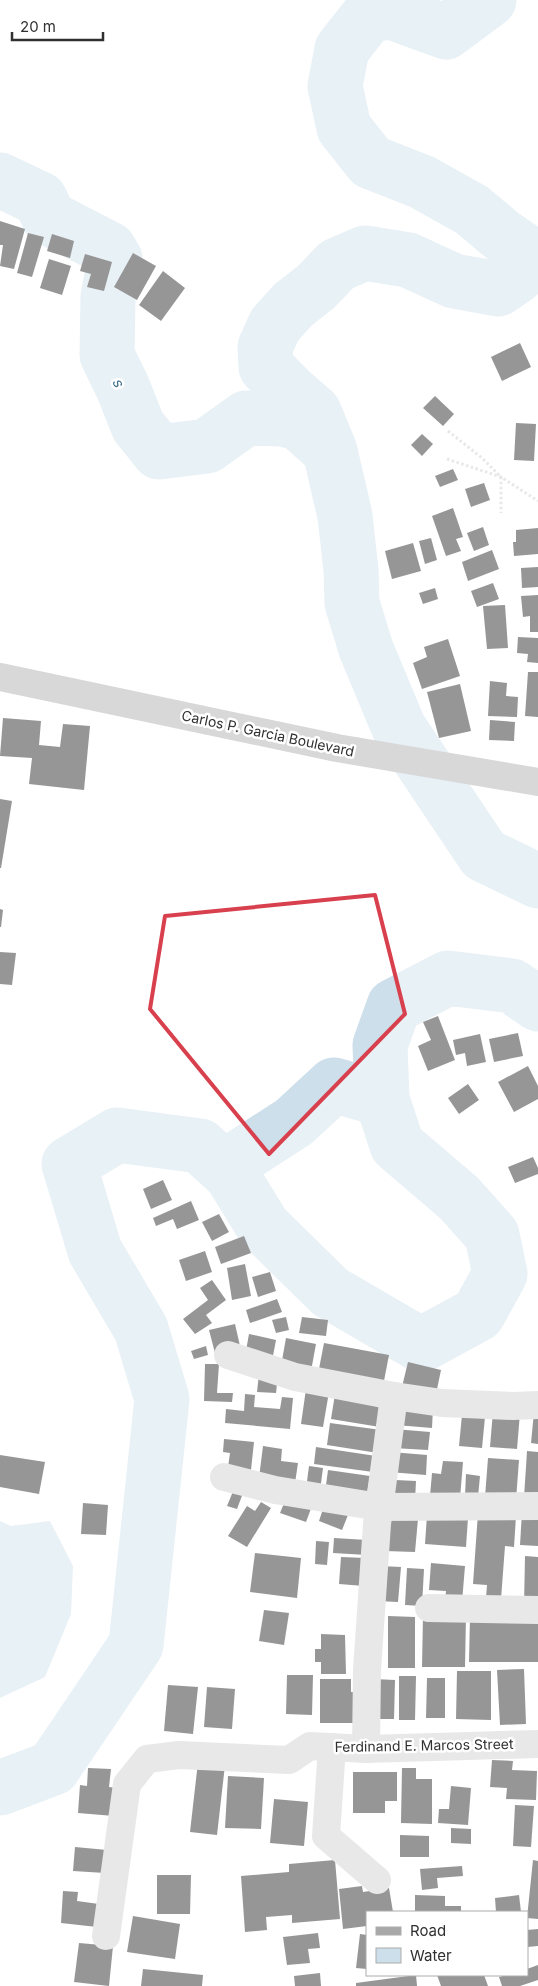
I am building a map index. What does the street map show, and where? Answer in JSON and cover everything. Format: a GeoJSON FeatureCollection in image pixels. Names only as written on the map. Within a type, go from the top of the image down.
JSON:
{"type":"FeatureCollection","features":[{"type":"Feature","properties":{"kind":"main road","name":"Carlos P. Garcia Boulevard"},"geometry":{"type":"LineString","coordinates":[[0,677],[337,748],[538,782]]}},
{"type":"Feature","properties":{"kind":"street"},"geometry":{"type":"LineString","coordinates":[[228,1355],[295,1377],[394,1396],[442,1403],[513,1406],[538,1404]]}},
{"type":"Feature","properties":{"kind":"street"},"geometry":{"type":"LineString","coordinates":[[366,1749],[367,1670],[379,1508],[394,1396]]}},
{"type":"Feature","properties":{"kind":"street"},"geometry":{"type":"LineString","coordinates":[[224,1476],[275,1490],[379,1508],[538,1506]]}},
{"type":"Feature","properties":{"kind":"street"},"geometry":{"type":"LineString","coordinates":[[429,1608],[538,1610]]}},
{"type":"Feature","properties":{"kind":"street","name":"Ferdinand E. Marcos Street"},"geometry":{"type":"LineString","coordinates":[[321,1746],[366,1749],[538,1744]]}},
{"type":"Feature","properties":{"kind":"street"},"geometry":{"type":"LineString","coordinates":[[106,1936],[127,1784],[147,1759],[179,1755],[288,1760],[321,1746],[326,1836],[376,1880]]}},
{"type":"Feature","properties":{"kind":"path"},"geometry":{"type":"LineString","coordinates":[[448,431],[482,458],[501,477],[538,502]]}},
{"type":"Feature","properties":{"kind":"path"},"geometry":{"type":"LineString","coordinates":[[447,459],[501,477]]}},
{"type":"Feature","properties":{"kind":"path"},"geometry":{"type":"LineString","coordinates":[[501,477],[501,514]]}},
{"type":"Feature","properties":{"kind":"highlighted area"},"geometry":{"type":"Polygon","coordinates":[[[375,895],[405,1014],[269,1154],[150,1009],[165,916],[375,895]]]}},
{"type":"Feature","properties":{"kind":"water"},"geometry":{"type":"Polygon","coordinates":[[[0,1521],[11,1526],[50,1521],[73,1566],[71,1614],[45,1677],[0,1698],[0,1521]]]}},
{"type":"Feature","properties":{"kind":"building"},"geometry":{"type":"Polygon","coordinates":[[[0,221],[25,229],[14,269],[0,266],[3,245],[0,245],[0,221]]]}},
{"type":"Feature","properties":{"kind":"building"},"geometry":{"type":"Polygon","coordinates":[[[28,233],[44,237],[32,277],[17,273],[28,233]]]}},
{"type":"Feature","properties":{"kind":"building"},"geometry":{"type":"Polygon","coordinates":[[[52,234],[74,241],[70,258],[47,251],[52,234]]]}},
{"type":"Feature","properties":{"kind":"building"},"geometry":{"type":"Polygon","coordinates":[[[133,253],[156,266],[137,300],[114,287],[133,253]]]}},
{"type":"Feature","properties":{"kind":"building"},"geometry":{"type":"Polygon","coordinates":[[[85,254],[112,262],[104,291],[87,287],[91,274],[80,271],[85,254]]]}},
{"type":"Feature","properties":{"kind":"building"},"geometry":{"type":"Polygon","coordinates":[[[49,259],[71,266],[62,295],[40,288],[49,259]]]}},
{"type":"Feature","properties":{"kind":"building"},"geometry":{"type":"Polygon","coordinates":[[[163,271],[185,288],[161,321],[139,305],[163,271]]]}},
{"type":"Feature","properties":{"kind":"building"},"geometry":{"type":"Polygon","coordinates":[[[520,343],[531,367],[502,381],[491,357],[520,343]]]}},
{"type":"Feature","properties":{"kind":"building"},"geometry":{"type":"Polygon","coordinates":[[[435,396],[454,414],[443,426],[423,408],[435,396]]]}},
{"type":"Feature","properties":{"kind":"building"},"geometry":{"type":"Polygon","coordinates":[[[516,423],[536,424],[534,461],[514,460],[516,423]]]}},
{"type":"Feature","properties":{"kind":"building"},"geometry":{"type":"Polygon","coordinates":[[[422,434],[433,444],[422,456],[411,445],[422,434]]]}},
{"type":"Feature","properties":{"kind":"building"},"geometry":{"type":"Polygon","coordinates":[[[453,469],[458,480],[440,487],[435,476],[453,469]]]}},
{"type":"Feature","properties":{"kind":"building"},"geometry":{"type":"Polygon","coordinates":[[[484,483],[490,500],[471,507],[465,489],[484,483]]]}},
{"type":"Feature","properties":{"kind":"building"},"geometry":{"type":"Polygon","coordinates":[[[453,508],[463,537],[456,539],[461,551],[446,556],[432,516],[453,508]]]}},
{"type":"Feature","properties":{"kind":"building"},"geometry":{"type":"Polygon","coordinates":[[[483,527],[489,545],[474,551],[467,533],[483,527]]]}},
{"type":"Feature","properties":{"kind":"building"},"geometry":{"type":"Polygon","coordinates":[[[538,528],[538,554],[514,556],[513,542],[516,542],[516,530],[538,528]]]}},
{"type":"Feature","properties":{"kind":"building"},"geometry":{"type":"Polygon","coordinates":[[[431,538],[437,560],[425,564],[419,541],[431,538]]]}},
{"type":"Feature","properties":{"kind":"building"},"geometry":{"type":"Polygon","coordinates":[[[413,543],[421,571],[392,579],[385,551],[413,543]]]}},
{"type":"Feature","properties":{"kind":"building"},"geometry":{"type":"Polygon","coordinates":[[[492,550],[499,569],[468,581],[462,562],[492,550]]]}},
{"type":"Feature","properties":{"kind":"building"},"geometry":{"type":"Polygon","coordinates":[[[538,567],[538,587],[522,588],[521,568],[538,567]]]}},
{"type":"Feature","properties":{"kind":"building"},"geometry":{"type":"Polygon","coordinates":[[[493,583],[499,599],[477,607],[471,591],[493,583]]]}},
{"type":"Feature","properties":{"kind":"building"},"geometry":{"type":"Polygon","coordinates":[[[435,588],[438,599],[423,604],[419,593],[435,588]]]}},
{"type":"Feature","properties":{"kind":"building"},"geometry":{"type":"Polygon","coordinates":[[[538,595],[538,632],[530,632],[530,616],[523,617],[521,596],[538,595]]]}},
{"type":"Feature","properties":{"kind":"building"},"geometry":{"type":"Polygon","coordinates":[[[505,605],[508,648],[487,649],[483,606],[505,605]]]}},
{"type":"Feature","properties":{"kind":"building"},"geometry":{"type":"Polygon","coordinates":[[[518,637],[538,638],[538,663],[527,662],[528,654],[517,653],[518,637]]]}},
{"type":"Feature","properties":{"kind":"building"},"geometry":{"type":"Polygon","coordinates":[[[448,639],[460,676],[422,689],[413,663],[427,657],[424,647],[448,639]]]}},
{"type":"Feature","properties":{"kind":"building"},"geometry":{"type":"Polygon","coordinates":[[[528,672],[538,672],[538,717],[525,716],[528,672]]]}},
{"type":"Feature","properties":{"kind":"building"},"geometry":{"type":"Polygon","coordinates":[[[490,681],[507,683],[506,696],[518,697],[517,717],[488,716],[490,681]]]}},
{"type":"Feature","properties":{"kind":"building"},"geometry":{"type":"Polygon","coordinates":[[[460,684],[471,731],[439,738],[427,692],[460,684]]]}},
{"type":"Feature","properties":{"kind":"building"},"geometry":{"type":"Polygon","coordinates":[[[3,718],[41,721],[39,745],[60,747],[63,724],[90,726],[84,790],[29,784],[32,758],[0,756],[3,718]]]}},
{"type":"Feature","properties":{"kind":"building"},"geometry":{"type":"Polygon","coordinates":[[[490,720],[515,722],[514,741],[489,740],[490,720]]]}},
{"type":"Feature","properties":{"kind":"building"},"geometry":{"type":"Polygon","coordinates":[[[0,799],[12,801],[1,868],[0,868],[0,799]]]}},
{"type":"Feature","properties":{"kind":"building"},"geometry":{"type":"Polygon","coordinates":[[[0,909],[3,910],[1,927],[0,927],[0,909]]]}},
{"type":"Feature","properties":{"kind":"building"},"geometry":{"type":"Polygon","coordinates":[[[0,952],[16,953],[12,985],[0,984],[0,952]]]}},
{"type":"Feature","properties":{"kind":"building"},"geometry":{"type":"Polygon","coordinates":[[[438,1016],[455,1060],[428,1071],[418,1046],[431,1040],[423,1022],[438,1016]]]}},
{"type":"Feature","properties":{"kind":"building"},"geometry":{"type":"Polygon","coordinates":[[[518,1033],[523,1056],[494,1062],[489,1039],[518,1033]]]}},
{"type":"Feature","properties":{"kind":"building"},"geometry":{"type":"Polygon","coordinates":[[[480,1034],[486,1062],[467,1066],[465,1053],[456,1055],[453,1040],[480,1034]]]}},
{"type":"Feature","properties":{"kind":"building"},"geometry":{"type":"Polygon","coordinates":[[[528,1066],[538,1086],[538,1099],[514,1112],[498,1082],[528,1066]]]}},
{"type":"Feature","properties":{"kind":"building"},"geometry":{"type":"Polygon","coordinates":[[[468,1084],[479,1100],[459,1114],[448,1098],[468,1084]]]}},
{"type":"Feature","properties":{"kind":"building"},"geometry":{"type":"Polygon","coordinates":[[[533,1157],[538,1168],[538,1174],[515,1183],[508,1167],[533,1157]]]}},
{"type":"Feature","properties":{"kind":"building"},"geometry":{"type":"Polygon","coordinates":[[[163,1180],[172,1200],[151,1209],[143,1189],[163,1180]]]}},
{"type":"Feature","properties":{"kind":"building"},"geometry":{"type":"Polygon","coordinates":[[[191,1201],[199,1220],[177,1229],[173,1219],[156,1226],[153,1218],[191,1201]]]}},
{"type":"Feature","properties":{"kind":"building"},"geometry":{"type":"Polygon","coordinates":[[[219,1214],[229,1232],[212,1241],[202,1222],[219,1214]]]}},
{"type":"Feature","properties":{"kind":"building"},"geometry":{"type":"Polygon","coordinates":[[[244,1236],[251,1253],[221,1264],[215,1247],[244,1236]]]}},
{"type":"Feature","properties":{"kind":"building"},"geometry":{"type":"Polygon","coordinates":[[[205,1251],[212,1272],[186,1281],[179,1260],[205,1251]]]}},
{"type":"Feature","properties":{"kind":"building"},"geometry":{"type":"Polygon","coordinates":[[[245,1264],[251,1296],[232,1300],[227,1268],[245,1264]]]}},
{"type":"Feature","properties":{"kind":"building"},"geometry":{"type":"Polygon","coordinates":[[[270,1272],[276,1291],[258,1297],[252,1277],[270,1272]]]}},
{"type":"Feature","properties":{"kind":"building"},"geometry":{"type":"Polygon","coordinates":[[[212,1280],[226,1300],[206,1315],[212,1323],[195,1334],[183,1319],[208,1300],[200,1288],[212,1280]]]}},
{"type":"Feature","properties":{"kind":"building"},"geometry":{"type":"Polygon","coordinates":[[[277,1299],[282,1312],[250,1323],[246,1310],[277,1299]]]}},
{"type":"Feature","properties":{"kind":"building"},"geometry":{"type":"Polygon","coordinates":[[[286,1317],[289,1330],[276,1333],[272,1320],[286,1317]]]}},
{"type":"Feature","properties":{"kind":"building"},"geometry":{"type":"Polygon","coordinates":[[[302,1317],[328,1320],[326,1336],[299,1333],[302,1317]]]}},
{"type":"Feature","properties":{"kind":"building"},"geometry":{"type":"Polygon","coordinates":[[[235,1324],[240,1346],[215,1353],[209,1330],[235,1324]]]}},
{"type":"Feature","properties":{"kind":"building"},"geometry":{"type":"Polygon","coordinates":[[[249,1334],[276,1340],[272,1361],[245,1356],[249,1334]]]}},
{"type":"Feature","properties":{"kind":"building"},"geometry":{"type":"Polygon","coordinates":[[[286,1338],[316,1344],[311,1371],[281,1366],[286,1338]]]}},
{"type":"Feature","properties":{"kind":"building"},"geometry":{"type":"Polygon","coordinates":[[[324,1343],[389,1355],[383,1386],[318,1374],[324,1343]]]}},
{"type":"Feature","properties":{"kind":"building"},"geometry":{"type":"Polygon","coordinates":[[[206,1346],[208,1355],[194,1359],[191,1351],[206,1346]]]}},
{"type":"Feature","properties":{"kind":"building"},"geometry":{"type":"Polygon","coordinates":[[[408,1362],[441,1370],[436,1394],[401,1391],[408,1362]]]}},
{"type":"Feature","properties":{"kind":"building"},"geometry":{"type":"Polygon","coordinates":[[[205,1364],[219,1364],[217,1393],[233,1393],[232,1402],[204,1401],[205,1364]]]}},
{"type":"Feature","properties":{"kind":"building"},"geometry":{"type":"Polygon","coordinates":[[[259,1374],[278,1375],[276,1393],[257,1392],[259,1374]]]}},
{"type":"Feature","properties":{"kind":"building"},"geometry":{"type":"Polygon","coordinates":[[[306,1389],[329,1392],[323,1427],[301,1424],[306,1389]]]}},
{"type":"Feature","properties":{"kind":"building"},"geometry":{"type":"Polygon","coordinates":[[[245,1394],[255,1395],[254,1407],[280,1409],[282,1397],[293,1398],[290,1429],[225,1423],[226,1409],[244,1411],[245,1394]]]}},
{"type":"Feature","properties":{"kind":"building"},"geometry":{"type":"Polygon","coordinates":[[[335,1394],[384,1402],[380,1427],[331,1419],[335,1394]]]}},
{"type":"Feature","properties":{"kind":"building"},"geometry":{"type":"Polygon","coordinates":[[[397,1405],[433,1408],[432,1428],[396,1425],[397,1405]]]}},
{"type":"Feature","properties":{"kind":"building"},"geometry":{"type":"Polygon","coordinates":[[[493,1411],[520,1413],[517,1449],[490,1447],[493,1411]]]}},
{"type":"Feature","properties":{"kind":"building"},"geometry":{"type":"Polygon","coordinates":[[[534,1412],[538,1412],[538,1444],[531,1443],[534,1412]]]}},
{"type":"Feature","properties":{"kind":"building"},"geometry":{"type":"Polygon","coordinates":[[[462,1415],[485,1417],[482,1448],[459,1446],[462,1415]]]}},
{"type":"Feature","properties":{"kind":"building"},"geometry":{"type":"Polygon","coordinates":[[[330,1423],[381,1430],[378,1453],[327,1445],[330,1423]]]}},
{"type":"Feature","properties":{"kind":"building"},"geometry":{"type":"Polygon","coordinates":[[[394,1429],[430,1432],[428,1450],[393,1448],[394,1429]]]}},
{"type":"Feature","properties":{"kind":"building"},"geometry":{"type":"Polygon","coordinates":[[[224,1439],[254,1442],[251,1470],[228,1467],[230,1453],[223,1452],[224,1439]]]}},
{"type":"Feature","properties":{"kind":"building"},"geometry":{"type":"Polygon","coordinates":[[[263,1446],[282,1449],[281,1461],[298,1463],[295,1483],[259,1478],[263,1446]]]}},
{"type":"Feature","properties":{"kind":"building"},"geometry":{"type":"Polygon","coordinates":[[[316,1447],[376,1456],[373,1472],[314,1464],[316,1447]]]}},
{"type":"Feature","properties":{"kind":"building"},"geometry":{"type":"Polygon","coordinates":[[[527,1451],[538,1452],[538,1499],[524,1498],[527,1451]]]}},
{"type":"Feature","properties":{"kind":"building"},"geometry":{"type":"Polygon","coordinates":[[[391,1452],[427,1455],[426,1475],[389,1472],[391,1452]]]}},
{"type":"Feature","properties":{"kind":"building"},"geometry":{"type":"Polygon","coordinates":[[[0,1455],[45,1462],[39,1494],[0,1487],[0,1455]]]}},
{"type":"Feature","properties":{"kind":"building"},"geometry":{"type":"Polygon","coordinates":[[[488,1458],[519,1460],[516,1500],[485,1497],[488,1458]]]}},
{"type":"Feature","properties":{"kind":"building"},"geometry":{"type":"Polygon","coordinates":[[[443,1461],[463,1462],[460,1498],[430,1496],[432,1473],[441,1474],[443,1461]]]}},
{"type":"Feature","properties":{"kind":"building"},"geometry":{"type":"Polygon","coordinates":[[[309,1466],[323,1468],[320,1491],[306,1489],[309,1466]]]}},
{"type":"Feature","properties":{"kind":"building"},"geometry":{"type":"Polygon","coordinates":[[[328,1470],[370,1476],[366,1499],[325,1493],[328,1470]]]}},
{"type":"Feature","properties":{"kind":"building"},"geometry":{"type":"Polygon","coordinates":[[[466,1474],[480,1476],[478,1497],[465,1496],[466,1474]]]}},
{"type":"Feature","properties":{"kind":"building"},"geometry":{"type":"Polygon","coordinates":[[[395,1480],[416,1481],[415,1501],[394,1499],[395,1480]]]}},
{"type":"Feature","properties":{"kind":"building"},"geometry":{"type":"Polygon","coordinates":[[[234,1489],[243,1493],[237,1509],[227,1506],[234,1489]]]}},
{"type":"Feature","properties":{"kind":"building"},"geometry":{"type":"Polygon","coordinates":[[[287,1496],[312,1506],[306,1522],[280,1513],[287,1496]]]}},
{"type":"Feature","properties":{"kind":"building"},"geometry":{"type":"Polygon","coordinates":[[[261,1502],[271,1508],[247,1547],[228,1536],[247,1506],[255,1511],[261,1502]]]}},
{"type":"Feature","properties":{"kind":"building"},"geometry":{"type":"Polygon","coordinates":[[[83,1503],[108,1505],[106,1535],[81,1534],[83,1503]]]}},
{"type":"Feature","properties":{"kind":"building"},"geometry":{"type":"Polygon","coordinates":[[[324,1506],[348,1515],[342,1530],[319,1521],[324,1506]]]}},
{"type":"Feature","properties":{"kind":"building"},"geometry":{"type":"Polygon","coordinates":[[[522,1512],[538,1513],[538,1546],[520,1545],[522,1512]]]}},
{"type":"Feature","properties":{"kind":"building"},"geometry":{"type":"Polygon","coordinates":[[[478,1513],[516,1516],[514,1547],[505,1546],[501,1599],[486,1598],[487,1585],[473,1584],[478,1513]]]}},
{"type":"Feature","properties":{"kind":"building"},"geometry":{"type":"Polygon","coordinates":[[[427,1515],[468,1518],[466,1547],[425,1544],[427,1515]]]}},
{"type":"Feature","properties":{"kind":"building"},"geometry":{"type":"Polygon","coordinates":[[[387,1517],[418,1519],[415,1552],[385,1551],[387,1517]]]}},
{"type":"Feature","properties":{"kind":"building"},"geometry":{"type":"Polygon","coordinates":[[[334,1538],[367,1540],[367,1555],[333,1553],[334,1538]]]}},
{"type":"Feature","properties":{"kind":"building"},"geometry":{"type":"Polygon","coordinates":[[[316,1541],[329,1542],[327,1565],[315,1564],[316,1541]]]}},
{"type":"Feature","properties":{"kind":"building"},"geometry":{"type":"Polygon","coordinates":[[[255,1553],[301,1558],[297,1598],[250,1592],[255,1553]]]}},
{"type":"Feature","properties":{"kind":"building"},"geometry":{"type":"Polygon","coordinates":[[[525,1556],[538,1557],[538,1606],[524,1606],[525,1556]]]}},
{"type":"Feature","properties":{"kind":"building"},"geometry":{"type":"Polygon","coordinates":[[[341,1557],[366,1558],[364,1586],[339,1584],[341,1557]]]}},
{"type":"Feature","properties":{"kind":"building"},"geometry":{"type":"Polygon","coordinates":[[[431,1563],[465,1566],[462,1602],[445,1601],[446,1591],[429,1590],[431,1563]]]}},
{"type":"Feature","properties":{"kind":"building"},"geometry":{"type":"Polygon","coordinates":[[[380,1566],[401,1567],[398,1602],[378,1601],[380,1566]]]}},
{"type":"Feature","properties":{"kind":"building"},"geometry":{"type":"Polygon","coordinates":[[[407,1568],[424,1569],[422,1606],[405,1605],[407,1568]]]}},
{"type":"Feature","properties":{"kind":"building"},"geometry":{"type":"Polygon","coordinates":[[[264,1610],[289,1613],[284,1645],[259,1641],[264,1610]]]}},
{"type":"Feature","properties":{"kind":"building"},"geometry":{"type":"Polygon","coordinates":[[[423,1615],[466,1615],[465,1667],[422,1667],[423,1615]]]}},
{"type":"Feature","properties":{"kind":"building"},"geometry":{"type":"Polygon","coordinates":[[[388,1616],[415,1617],[415,1668],[388,1668],[388,1616]]]}},
{"type":"Feature","properties":{"kind":"building"},"geometry":{"type":"Polygon","coordinates":[[[470,1616],[538,1616],[538,1662],[469,1662],[470,1616]]]}},
{"type":"Feature","properties":{"kind":"building"},"geometry":{"type":"Polygon","coordinates":[[[321,1634],[345,1635],[346,1674],[321,1674],[321,1662],[315,1662],[315,1649],[321,1649],[321,1634]]]}},
{"type":"Feature","properties":{"kind":"building"},"geometry":{"type":"Polygon","coordinates":[[[524,1669],[526,1724],[500,1725],[497,1670],[524,1669]]]}},
{"type":"Feature","properties":{"kind":"building"},"geometry":{"type":"Polygon","coordinates":[[[457,1671],[491,1671],[491,1720],[456,1719],[457,1671]]]}},
{"type":"Feature","properties":{"kind":"building"},"geometry":{"type":"Polygon","coordinates":[[[287,1675],[313,1675],[312,1715],[286,1714],[287,1675]]]}},
{"type":"Feature","properties":{"kind":"building"},"geometry":{"type":"Polygon","coordinates":[[[399,1676],[416,1676],[415,1720],[399,1720],[399,1676]]]}},
{"type":"Feature","properties":{"kind":"building"},"geometry":{"type":"Polygon","coordinates":[[[427,1678],[445,1678],[445,1718],[426,1718],[427,1678]]]}},
{"type":"Feature","properties":{"kind":"building"},"geometry":{"type":"Polygon","coordinates":[[[320,1679],[351,1679],[351,1692],[360,1692],[360,1723],[320,1723],[320,1679]]]}},
{"type":"Feature","properties":{"kind":"building"},"geometry":{"type":"Polygon","coordinates":[[[374,1679],[395,1680],[394,1719],[374,1719],[374,1679]]]}},
{"type":"Feature","properties":{"kind":"building"},"geometry":{"type":"Polygon","coordinates":[[[168,1685],[198,1687],[193,1734],[164,1731],[168,1685]]]}},
{"type":"Feature","properties":{"kind":"building"},"geometry":{"type":"Polygon","coordinates":[[[207,1687],[235,1689],[232,1729],[204,1727],[207,1687]]]}},
{"type":"Feature","properties":{"kind":"building"},"geometry":{"type":"Polygon","coordinates":[[[492,1760],[513,1761],[512,1770],[537,1771],[536,1800],[506,1799],[507,1788],[490,1787],[492,1760]]]}},
{"type":"Feature","properties":{"kind":"building"},"geometry":{"type":"Polygon","coordinates":[[[198,1762],[225,1765],[217,1835],[190,1832],[198,1762]]]}},
{"type":"Feature","properties":{"kind":"building"},"geometry":{"type":"Polygon","coordinates":[[[88,1768],[111,1769],[109,1787],[116,1788],[114,1816],[78,1813],[80,1785],[87,1786],[88,1768]]]}},
{"type":"Feature","properties":{"kind":"building"},"geometry":{"type":"Polygon","coordinates":[[[402,1768],[416,1768],[416,1779],[432,1779],[432,1824],[401,1823],[402,1768]]]}},
{"type":"Feature","properties":{"kind":"building"},"geometry":{"type":"Polygon","coordinates":[[[353,1772],[397,1772],[397,1801],[385,1801],[385,1813],[353,1813],[353,1772]]]}},
{"type":"Feature","properties":{"kind":"building"},"geometry":{"type":"Polygon","coordinates":[[[228,1776],[264,1778],[261,1829],[225,1828],[228,1776]]]}},
{"type":"Feature","properties":{"kind":"building"},"geometry":{"type":"Polygon","coordinates":[[[451,1786],[471,1788],[468,1825],[438,1823],[439,1809],[449,1809],[451,1786]]]}},
{"type":"Feature","properties":{"kind":"building"},"geometry":{"type":"Polygon","coordinates":[[[274,1799],[308,1802],[304,1846],[270,1843],[274,1799]]]}},
{"type":"Feature","properties":{"kind":"building"},"geometry":{"type":"Polygon","coordinates":[[[515,1805],[534,1806],[531,1847],[513,1846],[515,1805]]]}},
{"type":"Feature","properties":{"kind":"building"},"geometry":{"type":"Polygon","coordinates":[[[451,1828],[471,1829],[471,1844],[451,1843],[451,1828]]]}},
{"type":"Feature","properties":{"kind":"building"},"geometry":{"type":"Polygon","coordinates":[[[400,1835],[429,1836],[429,1857],[400,1857],[400,1835]]]}},
{"type":"Feature","properties":{"kind":"building"},"geometry":{"type":"Polygon","coordinates":[[[75,1847],[107,1850],[105,1873],[73,1871],[75,1847]]]}},
{"type":"Feature","properties":{"kind":"building"},"geometry":{"type":"Polygon","coordinates":[[[335,1860],[340,1919],[292,1923],[292,1915],[266,1917],[267,1930],[245,1932],[241,1876],[289,1872],[289,1864],[335,1860]]]}},
{"type":"Feature","properties":{"kind":"building"},"geometry":{"type":"Polygon","coordinates":[[[533,1860],[538,1861],[538,1919],[528,1918],[533,1860]]]}},
{"type":"Feature","properties":{"kind":"building"},"geometry":{"type":"Polygon","coordinates":[[[462,1866],[463,1876],[437,1878],[438,1888],[422,1890],[420,1869],[462,1866]]]}},
{"type":"Feature","properties":{"kind":"building"},"geometry":{"type":"Polygon","coordinates":[[[157,1875],[191,1875],[190,1914],[157,1914],[157,1875]]]}},
{"type":"Feature","properties":{"kind":"building"},"geometry":{"type":"Polygon","coordinates":[[[362,1886],[363,1892],[389,1888],[393,1911],[366,1911],[366,1926],[343,1929],[339,1889],[362,1886]]]}},
{"type":"Feature","properties":{"kind":"building"},"geometry":{"type":"Polygon","coordinates":[[[63,1891],[78,1892],[77,1901],[99,1904],[97,1927],[61,1923],[63,1891]]]}},
{"type":"Feature","properties":{"kind":"building"},"geometry":{"type":"Polygon","coordinates":[[[415,1895],[445,1896],[445,1906],[461,1906],[461,1911],[415,1911],[415,1895]]]}},
{"type":"Feature","properties":{"kind":"building"},"geometry":{"type":"Polygon","coordinates":[[[519,1895],[521,1911],[496,1911],[495,1898],[519,1895]]]}},
{"type":"Feature","properties":{"kind":"building"},"geometry":{"type":"Polygon","coordinates":[[[133,1916],[180,1924],[175,1959],[127,1952],[133,1916]]]}},
{"type":"Feature","properties":{"kind":"building"},"geometry":{"type":"Polygon","coordinates":[[[538,1929],[538,1946],[528,1947],[528,1930],[538,1929]]]}},
{"type":"Feature","properties":{"kind":"building"},"geometry":{"type":"Polygon","coordinates":[[[318,1933],[320,1948],[308,1949],[310,1963],[287,1965],[283,1937],[318,1933]]]}},
{"type":"Feature","properties":{"kind":"building"},"geometry":{"type":"Polygon","coordinates":[[[360,1934],[366,1935],[366,1969],[356,1968],[360,1934]]]}},
{"type":"Feature","properties":{"kind":"building"},"geometry":{"type":"Polygon","coordinates":[[[79,1943],[113,1946],[109,1986],[74,1982],[79,1943]]]}},
{"type":"Feature","properties":{"kind":"building"},"geometry":{"type":"Polygon","coordinates":[[[538,1965],[538,1980],[520,1986],[502,1986],[499,1977],[528,1976],[528,1969],[538,1965]]]}},
{"type":"Feature","properties":{"kind":"building"},"geometry":{"type":"Polygon","coordinates":[[[143,1969],[203,1975],[202,1986],[141,1986],[143,1969]]]}},
{"type":"Feature","properties":{"kind":"building"},"geometry":{"type":"Polygon","coordinates":[[[320,1973],[321,1986],[295,1986],[294,1976],[320,1973]]]}},
{"type":"Feature","properties":{"kind":"building"},"geometry":{"type":"Polygon","coordinates":[[[416,1976],[417,1986],[356,1986],[356,1983],[416,1976]]]}},
{"type":"Feature","properties":{"kind":"building"},"geometry":{"type":"Polygon","coordinates":[[[437,1976],[484,1976],[488,1986],[441,1986],[437,1976]]]}},
{"type":"Feature","properties":{"kind":"waterway"},"geometry":{"type":"LineString","coordinates":[[489,0],[446,32],[391,12],[369,15],[342,49],[335,86],[344,128],[371,162],[422,182],[472,210],[522,249],[517,276],[498,289],[454,281],[408,260],[365,253],[337,265],[316,287],[293,305],[275,325],[265,347],[266,367],[314,412],[330,451],[345,516],[351,570],[352,603],[366,649],[399,728],[484,855],[538,881]]}},
{"type":"Feature","properties":{"kind":"waterway","name":"s"},"geometry":{"type":"LineString","coordinates":[[0,180],[40,199],[49,218],[109,249],[115,259],[108,297],[107,355],[138,426],[159,452],[207,446],[246,418],[282,419],[299,423],[327,448]]}},
{"type":"Feature","properties":{"kind":"waterway"},"geometry":{"type":"LineString","coordinates":[[0,1788],[53,1768],[136,1645],[162,1399],[141,1329],[95,1251],[69,1164],[117,1135],[200,1146],[231,1174],[263,1226],[330,1292],[421,1345],[478,1314],[500,1274],[492,1235],[459,1198],[397,1145],[382,1099],[380,1045],[394,1006],[448,978],[512,986],[538,1004]]}},
{"type":"Feature","properties":{"kind":"waterway"},"geometry":{"type":"LineString","coordinates":[[231,1174],[240,1157],[294,1122],[334,1085],[382,1099]]}}]}
